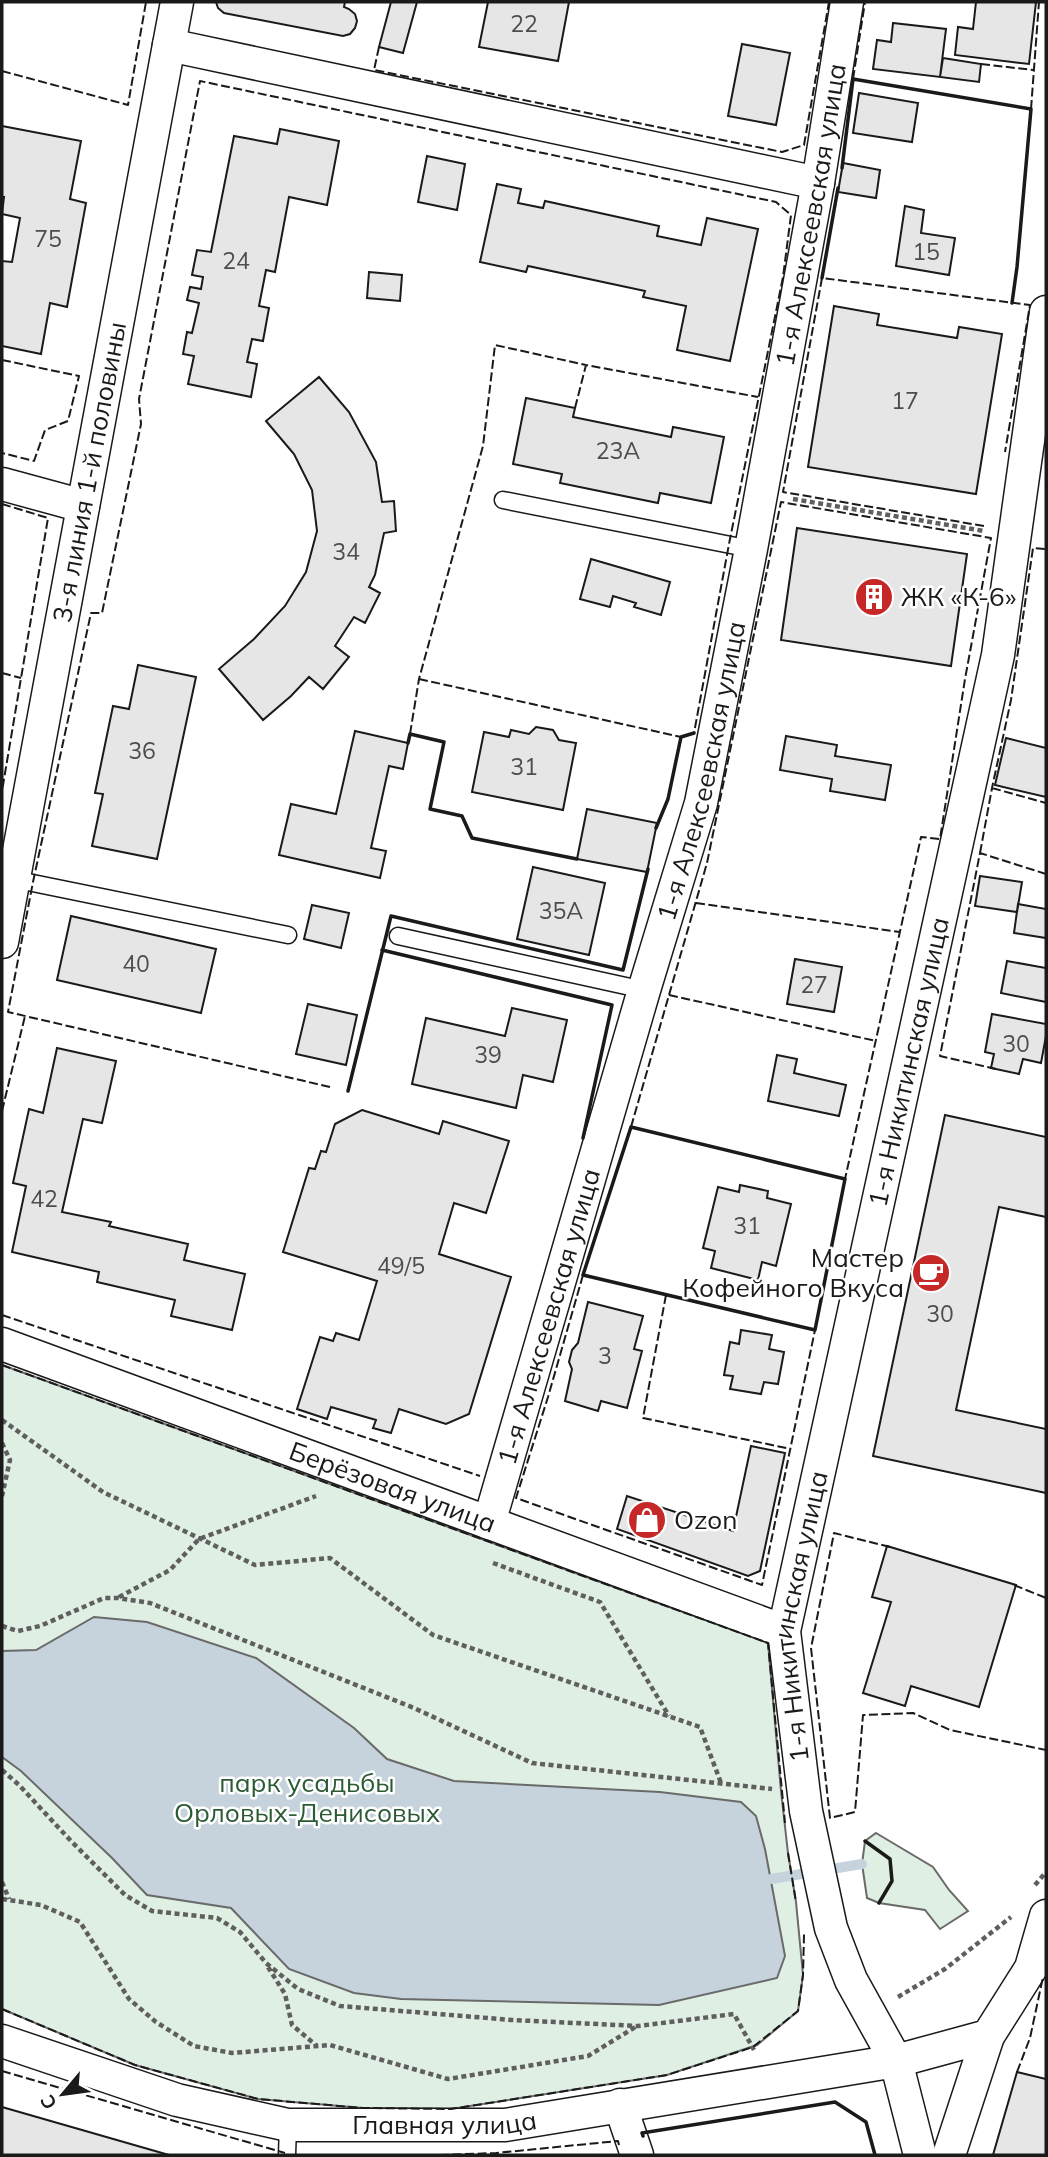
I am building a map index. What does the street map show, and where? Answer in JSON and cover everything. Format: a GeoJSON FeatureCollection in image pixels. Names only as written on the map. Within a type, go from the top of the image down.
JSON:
{"type":"FeatureCollection","features":[{"type":"Feature","properties":{"kind":"street","name":"3-я линия 1-й половины"},"geometry":{"type":"LineString","coordinates":[[2,942],[177,2]]}},
{"type":"Feature","properties":{"kind":"street","name":"1-я Алексеевская улица"},"geometry":{"type":"LineString","coordinates":[[489,1523],[701,803],[818,183],[847,2]]}},
{"type":"Feature","properties":{"kind":"street"},"geometry":{"type":"LineString","coordinates":[[169,45],[818,183]]}},
{"type":"Feature","properties":{"kind":"street","name":"1-я Никитинская улица"},"geometry":{"type":"LineString","coordinates":[[871,2015],[851,1980],[831,1927],[806,1811],[784,1631],[998,655],[1046,312]]}},
{"type":"Feature","properties":{"kind":"street"},"geometry":{"type":"LineString","coordinates":[[2,484],[83,506]]}},
{"type":"Feature","properties":{"kind":"street","name":"Берёзовая улица"},"geometry":{"type":"LineString","coordinates":[[2,1345],[784,1631]]}},
{"type":"Feature","properties":{"kind":"street"},"geometry":{"type":"LineString","coordinates":[[949,2155],[988,2036],[1031,1968],[1046,1916]]}},
{"type":"Feature","properties":{"kind":"street"},"geometry":{"type":"LineString","coordinates":[[871,2015],[896,2061],[920,2155]]}},
{"type":"Feature","properties":{"kind":"street","name":"Главная улица"},"geometry":{"type":"LineString","coordinates":[[2,2040],[288,2140],[505,2125],[896,2061],[988,2036]]}},
{"type":"Feature","properties":{"kind":"street"},"geometry":{"type":"LineString","coordinates":[[620,2105],[637,2155]]}},
{"type":"Feature","properties":{"kind":"lane"},"geometry":{"type":"LineString","coordinates":[[503,500],[751,549]]}},
{"type":"Feature","properties":{"kind":"lane"},"geometry":{"type":"LineString","coordinates":[[13,878],[288,935]]}},
{"type":"Feature","properties":{"kind":"lane"},"geometry":{"type":"LineString","coordinates":[[398,936],[644,990]]}},
{"type":"Feature","properties":{"kind":"path"},"geometry":{"type":"LineString","coordinates":[[761,493],[1015,536]]}},
{"type":"Feature","properties":{"kind":"path"},"geometry":{"type":"LineString","coordinates":[[2,1420],[103,1492],[199,1539],[256,1564],[330,1558],[433,1636],[700,1727],[720,1783]]}},
{"type":"Feature","properties":{"kind":"path"},"geometry":{"type":"LineString","coordinates":[[2,1443],[10,1460],[2,1496]]}},
{"type":"Feature","properties":{"kind":"path"},"geometry":{"type":"LineString","coordinates":[[118,1598],[170,1570],[199,1539],[320,1494]]}},
{"type":"Feature","properties":{"kind":"path"},"geometry":{"type":"LineString","coordinates":[[482,1559],[600,1602],[669,1716]]}},
{"type":"Feature","properties":{"kind":"path"},"geometry":{"type":"LineString","coordinates":[[2,1626],[18,1630],[40,1626],[103,1598],[150,1603],[414,1708],[532,1763],[764,1788]]}},
{"type":"Feature","properties":{"kind":"path"},"geometry":{"type":"LineString","coordinates":[[2,1770],[125,1895],[152,1911],[217,1918],[240,1932],[266,1963],[285,1994],[292,2025],[318,2046]]}},
{"type":"Feature","properties":{"kind":"path"},"geometry":{"type":"LineString","coordinates":[[2,1882],[9,1899]]}},
{"type":"Feature","properties":{"kind":"path"},"geometry":{"type":"LineString","coordinates":[[2,1899],[41,1905],[80,1922],[129,1999],[156,2022],[194,2046],[232,2053],[330,2045],[449,2079],[588,2056],[638,2026]]}},
{"type":"Feature","properties":{"kind":"path"},"geometry":{"type":"LineString","coordinates":[[871,2015],[945,1969],[967,1952]]}},
{"type":"Feature","properties":{"kind":"path"},"geometry":{"type":"LineString","coordinates":[[266,1963],[298,1989],[340,2006],[512,2020],[638,2026],[734,2014],[757,2054]]}},
{"type":"Feature","properties":{"kind":"green space","name":"парк усадьбы Орловых-Денисовых"},"geometry":{"type":"Polygon","coordinates":[[[2,1365],[768,1643],[781,1791],[803,1975],[798,2011],[757,2045],[667,2075],[451,2109],[363,2108],[258,2099],[135,2065],[2,2009],[2,1365]]]}},
{"type":"Feature","properties":{"kind":"green space"},"geometry":{"type":"Polygon","coordinates":[[[876,1833],[933,1867],[968,1911],[940,1929],[925,1910],[879,1903],[867,1898],[862,1864],[865,1841],[876,1833]]]}},
{"type":"Feature","properties":{"kind":"shaded area"},"geometry":{"type":"Polygon","coordinates":[[[94,1617],[147,1622],[256,1658],[354,1728],[387,1759],[454,1781],[660,1792],[741,1802],[756,1816],[765,1849],[785,1956],[777,1978],[659,2005],[401,1999],[354,1993],[289,1969],[231,1908],[147,1895],[21,1771],[2,1757],[2,1651],[36,1650],[94,1617]]]}},
{"type":"Feature","properties":{"kind":"building"},"geometry":{"type":"Polygon","coordinates":[[[216,2],[345,2],[344,7],[355,14],[357,21],[350,34],[343,36],[224,13],[216,2]]]}},
{"type":"Feature","properties":{"kind":"building"},"geometry":{"type":"Polygon","coordinates":[[[391,2],[417,2],[403,53],[379,47],[391,2]]]}},
{"type":"Feature","properties":{"kind":"building"},"geometry":{"type":"Polygon","coordinates":[[[488,2],[569,2],[558,61],[479,47],[488,2]]]}},
{"type":"Feature","properties":{"kind":"building"},"geometry":{"type":"Polygon","coordinates":[[[976,2],[1036,2],[1029,64],[955,55],[958,27],[973,29],[976,2]]]}},
{"type":"Feature","properties":{"kind":"building"},"geometry":{"type":"Polygon","coordinates":[[[893,23],[946,29],[940,77],[873,69],[877,40],[891,42],[893,23]]]}},
{"type":"Feature","properties":{"kind":"building"},"geometry":{"type":"Polygon","coordinates":[[[742,44],[790,53],[776,125],[728,116],[742,44]]]}},
{"type":"Feature","properties":{"kind":"building"},"geometry":{"type":"Polygon","coordinates":[[[943,58],[981,64],[979,82],[940,77],[943,58]]]}},
{"type":"Feature","properties":{"kind":"building"},"geometry":{"type":"Polygon","coordinates":[[[859,93],[918,103],[912,142],[853,133],[859,93]]]}},
{"type":"Feature","properties":{"kind":"building"},"geometry":{"type":"Polygon","coordinates":[[[2,126],[81,141],[70,199],[86,203],[67,307],[50,303],[41,354],[2,346],[2,261],[12,262],[20,218],[2,214],[2,126]]]}},
{"type":"Feature","properties":{"kind":"building"},"geometry":{"type":"Polygon","coordinates":[[[280,129],[339,141],[327,205],[289,197],[275,272],[266,270],[259,306],[269,308],[263,341],[252,339],[247,362],[257,364],[251,397],[188,384],[194,356],[183,354],[187,332],[192,333],[199,303],[187,300],[190,287],[201,289],[203,277],[192,275],[197,250],[211,252],[234,136],[277,144],[280,129]]]}},
{"type":"Feature","properties":{"kind":"building"},"geometry":{"type":"Polygon","coordinates":[[[427,156],[465,164],[457,210],[418,202],[427,156]]]}},
{"type":"Feature","properties":{"kind":"building"},"geometry":{"type":"Polygon","coordinates":[[[843,163],[880,170],[876,198],[838,192],[843,163]]]}},
{"type":"Feature","properties":{"kind":"building"},"geometry":{"type":"Polygon","coordinates":[[[497,184],[521,189],[518,203],[543,208],[545,201],[659,226],[657,236],[701,245],[707,218],[758,229],[730,361],[677,350],[686,306],[643,297],[645,291],[528,266],[526,272],[480,262],[497,184]]]}},
{"type":"Feature","properties":{"kind":"building"},"geometry":{"type":"Polygon","coordinates":[[[905,206],[924,210],[921,233],[955,238],[949,275],[896,266],[905,206]]]}},
{"type":"Feature","properties":{"kind":"building"},"geometry":{"type":"Polygon","coordinates":[[[369,272],[402,275],[400,301],[367,298],[369,272]]]}},
{"type":"Feature","properties":{"kind":"building"},"geometry":{"type":"Polygon","coordinates":[[[834,306],[879,314],[877,325],[957,338],[959,327],[1002,334],[976,494],[808,467],[834,306]]]}},
{"type":"Feature","properties":{"kind":"building"},"geometry":{"type":"Polygon","coordinates":[[[319,377],[349,412],[376,462],[382,502],[394,501],[396,531],[384,533],[375,575],[369,587],[380,593],[365,623],[354,617],[335,646],[349,657],[323,689],[309,677],[263,720],[219,669],[254,639],[285,606],[306,572],[317,531],[312,490],[294,454],[266,421],[319,377]]]}},
{"type":"Feature","properties":{"kind":"building"},"geometry":{"type":"Polygon","coordinates":[[[526,398],[575,408],[573,417],[671,437],[673,427],[724,437],[711,503],[660,493],[658,503],[560,483],[562,474],[513,464],[526,398]]]}},
{"type":"Feature","properties":{"kind":"building","name":"ЖК «К-6»"},"geometry":{"type":"Polygon","coordinates":[[[797,528],[967,554],[951,666],[781,640],[797,528]]]}},
{"type":"Feature","properties":{"kind":"building"},"geometry":{"type":"Polygon","coordinates":[[[591,559],[670,582],[661,615],[634,607],[636,603],[613,596],[610,607],[580,599],[591,559]]]}},
{"type":"Feature","properties":{"kind":"building"},"geometry":{"type":"Polygon","coordinates":[[[138,665],[196,677],[157,859],[92,846],[103,794],[95,793],[113,706],[129,709],[138,665]]]}},
{"type":"Feature","properties":{"kind":"building"},"geometry":{"type":"Polygon","coordinates":[[[536,727],[553,730],[559,740],[576,743],[563,810],[472,792],[484,732],[509,737],[511,730],[529,734],[536,727]]]}},
{"type":"Feature","properties":{"kind":"building"},"geometry":{"type":"Polygon","coordinates":[[[355,731],[408,743],[403,769],[389,766],[371,848],[386,851],[380,878],[279,855],[291,804],[336,814],[355,731]]]}},
{"type":"Feature","properties":{"kind":"building"},"geometry":{"type":"Polygon","coordinates":[[[786,736],[837,745],[835,756],[891,765],[885,800],[830,791],[832,779],[780,770],[786,736]]]}},
{"type":"Feature","properties":{"kind":"building"},"geometry":{"type":"Polygon","coordinates":[[[1006,738],[1046,748],[1046,797],[995,785],[1006,738]]]}},
{"type":"Feature","properties":{"kind":"building"},"geometry":{"type":"Polygon","coordinates":[[[587,809],[657,823],[647,872],[577,859],[587,809]]]}},
{"type":"Feature","properties":{"kind":"building"},"geometry":{"type":"Polygon","coordinates":[[[533,867],[605,883],[589,955],[517,939],[533,867]]]}},
{"type":"Feature","properties":{"kind":"building"},"geometry":{"type":"Polygon","coordinates":[[[980,876],[1022,882],[1017,912],[975,906],[980,876]]]}},
{"type":"Feature","properties":{"kind":"building"},"geometry":{"type":"Polygon","coordinates":[[[1018,904],[1046,909],[1046,938],[1014,933],[1018,904]]]}},
{"type":"Feature","properties":{"kind":"building"},"geometry":{"type":"Polygon","coordinates":[[[312,905],[349,913],[341,948],[304,939],[312,905]]]}},
{"type":"Feature","properties":{"kind":"building"},"geometry":{"type":"Polygon","coordinates":[[[71,916],[216,949],[201,1013],[57,980],[71,916]]]}},
{"type":"Feature","properties":{"kind":"building"},"geometry":{"type":"Polygon","coordinates":[[[795,959],[842,967],[834,1012],[787,1004],[795,959]]]}},
{"type":"Feature","properties":{"kind":"building"},"geometry":{"type":"Polygon","coordinates":[[[1007,961],[1046,968],[1046,1002],[1001,993],[1007,961]]]}},
{"type":"Feature","properties":{"kind":"building"},"geometry":{"type":"Polygon","coordinates":[[[308,1004],[357,1015],[346,1065],[296,1054],[308,1004]]]}},
{"type":"Feature","properties":{"kind":"building"},"geometry":{"type":"Polygon","coordinates":[[[512,1008],[567,1020],[553,1082],[523,1075],[516,1108],[412,1084],[426,1018],[505,1036],[512,1008]]]}},
{"type":"Feature","properties":{"kind":"building"},"geometry":{"type":"Polygon","coordinates":[[[992,1014],[1046,1024],[1041,1063],[1023,1059],[1019,1074],[991,1068],[994,1054],[985,1052],[992,1014]]]}},
{"type":"Feature","properties":{"kind":"building"},"geometry":{"type":"Polygon","coordinates":[[[57,1048],[116,1061],[102,1123],[83,1119],[62,1212],[111,1222],[109,1226],[188,1244],[184,1260],[245,1274],[232,1330],[171,1316],[175,1300],[97,1282],[99,1272],[12,1252],[26,1186],[13,1183],[29,1109],[43,1113],[57,1048]]]}},
{"type":"Feature","properties":{"kind":"building"},"geometry":{"type":"Polygon","coordinates":[[[777,1055],[797,1059],[794,1073],[846,1085],[839,1116],[768,1101],[777,1055]]]}},
{"type":"Feature","properties":{"kind":"building"},"geometry":{"type":"Polygon","coordinates":[[[362,1110],[439,1134],[443,1121],[509,1141],[486,1213],[454,1203],[439,1254],[511,1277],[469,1414],[446,1424],[399,1409],[391,1433],[373,1428],[376,1420],[331,1407],[327,1419],[297,1409],[320,1337],[333,1341],[336,1333],[359,1340],[377,1281],[283,1252],[309,1168],[315,1169],[321,1151],[326,1152],[335,1124],[362,1110]]]}},
{"type":"Feature","properties":{"kind":"building"},"geometry":{"type":"Polygon","coordinates":[[[945,1115],[1046,1137],[1046,1217],[999,1207],[956,1410],[1046,1429],[1046,1493],[873,1456],[945,1115]]]}},
{"type":"Feature","properties":{"kind":"building"},"geometry":{"type":"Polygon","coordinates":[[[740,1185],[768,1191],[767,1198],[791,1204],[776,1266],[762,1262],[758,1280],[711,1268],[715,1251],[703,1248],[718,1187],[739,1192],[740,1185]]]}},
{"type":"Feature","properties":{"kind":"building"},"geometry":{"type":"Polygon","coordinates":[[[588,1302],[643,1316],[634,1349],[642,1351],[627,1408],[601,1401],[598,1411],[565,1401],[572,1369],[569,1362],[572,1350],[578,1343],[588,1302]]]}},
{"type":"Feature","properties":{"kind":"building"},"geometry":{"type":"Polygon","coordinates":[[[741,1330],[772,1335],[769,1349],[784,1352],[778,1384],[764,1382],[761,1394],[730,1389],[733,1376],[724,1375],[730,1342],[739,1344],[741,1330]]]}},
{"type":"Feature","properties":{"kind":"building"},"geometry":{"type":"Polygon","coordinates":[[[751,1446],[785,1453],[760,1571],[748,1576],[617,1529],[627,1496],[733,1531],[751,1446]]]}},
{"type":"Feature","properties":{"kind":"building"},"geometry":{"type":"Polygon","coordinates":[[[887,1546],[1016,1585],[979,1707],[911,1686],[905,1706],[863,1693],[891,1602],[872,1597],[887,1546]]]}},
{"type":"Feature","properties":{"kind":"building"},"geometry":{"type":"Polygon","coordinates":[[[1017,2072],[1046,2079],[1046,2155],[993,2155],[1017,2072]]]}},
{"type":"Feature","properties":{"kind":"building"},"geometry":{"type":"Polygon","coordinates":[[[2,2107],[169,2155],[2,2155],[2,2107]]]}},
{"type":"Feature","properties":{"kind":"waterway"},"geometry":{"type":"LineString","coordinates":[[771,1879],[862,1864]]}},
{"type":"Feature","properties":{"kind":"fence"},"geometry":{"type":"LineString","coordinates":[[2,71],[128,105],[146,2]]}},
{"type":"Feature","properties":{"kind":"fence"},"geometry":{"type":"LineString","coordinates":[[379,47],[374,70],[782,152],[804,145],[829,2]]}},
{"type":"Feature","properties":{"kind":"fence"},"geometry":{"type":"LineString","coordinates":[[853,79],[865,2]]}},
{"type":"Feature","properties":{"kind":"fence"},"geometry":{"type":"LineString","coordinates":[[1031,109],[1039,2]]}},
{"type":"Feature","properties":{"kind":"fence"},"geometry":{"type":"LineString","coordinates":[[981,64],[1033,70]]}},
{"type":"Feature","properties":{"kind":"fence"},"geometry":{"type":"LineString","coordinates":[[330,1087],[8,1012],[91,613],[102,613],[141,424],[139,399],[200,81],[776,202],[791,215],[783,277],[694,733]]}},
{"type":"Feature","properties":{"kind":"fence"},"geometry":{"type":"LineString","coordinates":[[984,526],[783,492],[822,278],[1030,305],[1005,452]]}},
{"type":"Feature","properties":{"kind":"fence"},"geometry":{"type":"LineString","coordinates":[[410,734],[419,679],[483,446],[495,345],[586,365]]}},
{"type":"Feature","properties":{"kind":"fence"},"geometry":{"type":"LineString","coordinates":[[2,360],[79,376],[68,421],[45,430],[34,461],[2,453]]}},
{"type":"Feature","properties":{"kind":"fence"},"geometry":{"type":"LineString","coordinates":[[575,408],[586,365],[758,397]]}},
{"type":"Feature","properties":{"kind":"fence"},"geometry":{"type":"LineString","coordinates":[[631,1127],[707,863],[781,502],[991,538],[940,839],[921,837],[845,1179]]}},
{"type":"Feature","properties":{"kind":"fence"},"geometry":{"type":"LineString","coordinates":[[2,504],[48,518],[2,791]]}},
{"type":"Feature","properties":{"kind":"fence"},"geometry":{"type":"LineString","coordinates":[[980,853],[1011,700],[1033,548],[1046,549]]}},
{"type":"Feature","properties":{"kind":"fence"},"geometry":{"type":"LineString","coordinates":[[2,673],[21,678]]}},
{"type":"Feature","properties":{"kind":"fence"},"geometry":{"type":"LineString","coordinates":[[419,679],[681,737]]}},
{"type":"Feature","properties":{"kind":"fence"},"geometry":{"type":"LineString","coordinates":[[992,788],[1046,803]]}},
{"type":"Feature","properties":{"kind":"fence"},"geometry":{"type":"LineString","coordinates":[[996,1069],[940,1056],[980,853],[1046,874]]}},
{"type":"Feature","properties":{"kind":"fence"},"geometry":{"type":"LineString","coordinates":[[696,903],[900,932]]}},
{"type":"Feature","properties":{"kind":"fence"},"geometry":{"type":"LineString","coordinates":[[669,995],[876,1041]]}},
{"type":"Feature","properties":{"kind":"fence"},"geometry":{"type":"LineString","coordinates":[[2,1111],[25,1016]]}},
{"type":"Feature","properties":{"kind":"fence"},"geometry":{"type":"LineString","coordinates":[[583,1275],[516,1498],[762,1585],[815,1330]]}},
{"type":"Feature","properties":{"kind":"fence"},"geometry":{"type":"LineString","coordinates":[[666,1295],[643,1418],[791,1449]]}},
{"type":"Feature","properties":{"kind":"fence"},"geometry":{"type":"LineString","coordinates":[[2,1315],[480,1476]]}},
{"type":"Feature","properties":{"kind":"fence"},"geometry":{"type":"LineString","coordinates":[[2,1365],[768,1643],[785,1823]]}},
{"type":"Feature","properties":{"kind":"fence"},"geometry":{"type":"LineString","coordinates":[[890,1547],[834,1533],[811,1648],[830,1818],[855,1812],[863,1715],[913,1713],[950,1730],[1046,1750]]}},
{"type":"Feature","properties":{"kind":"fence"},"geometry":{"type":"LineString","coordinates":[[1014,1585],[1046,1598]]}},
{"type":"Feature","properties":{"kind":"fence"},"geometry":{"type":"LineString","coordinates":[[788,1853],[796,1902]]}},
{"type":"Feature","properties":{"kind":"fence"},"geometry":{"type":"LineString","coordinates":[[2,2009],[135,2065],[258,2099],[363,2108],[451,2109],[667,2075],[753,2047],[798,2011],[803,1975],[804,1934]]}},
{"type":"Feature","properties":{"kind":"fence"},"geometry":{"type":"LineString","coordinates":[[1017,2072],[1030,2038],[1043,1977]]}},
{"type":"Feature","properties":{"kind":"fence"},"geometry":{"type":"LineString","coordinates":[[2,2071],[285,2153]]}},
{"type":"Feature","properties":{"kind":"fence"},"geometry":{"type":"LineString","coordinates":[[440,2155],[496,2153],[618,2141],[619,2145]]}},
{"type":"Feature","properties":{"kind":"wall"},"geometry":{"type":"LineString","coordinates":[[842,168],[853,79],[1031,109],[1012,303]]}},
{"type":"Feature","properties":{"kind":"wall"},"geometry":{"type":"LineString","coordinates":[[822,278],[838,188]]}},
{"type":"Feature","properties":{"kind":"wall"},"geometry":{"type":"LineString","coordinates":[[656,828],[668,799],[681,737],[694,733]]}},
{"type":"Feature","properties":{"kind":"wall"},"geometry":{"type":"LineString","coordinates":[[408,743],[410,734],[444,742],[430,809],[462,816],[472,838],[577,859]]}},
{"type":"Feature","properties":{"kind":"wall"},"geometry":{"type":"LineString","coordinates":[[348,1091],[391,916],[623,970],[648,869]]}},
{"type":"Feature","properties":{"kind":"wall"},"geometry":{"type":"LineString","coordinates":[[382,950],[612,1005],[583,1138]]}},
{"type":"Feature","properties":{"kind":"wall"},"geometry":{"type":"LineString","coordinates":[[631,1127],[845,1179],[815,1330],[583,1275],[631,1127]]}},
{"type":"Feature","properties":{"kind":"wall"},"geometry":{"type":"LineString","coordinates":[[865,1841],[890,1859],[892,1881],[879,1903]]}},
{"type":"Feature","properties":{"kind":"wall"},"geometry":{"type":"LineString","coordinates":[[643,2136],[642,2133],[835,2102],[866,2122],[875,2155]]}},
{"type":"Feature","properties":{"kind":"place","name":"ЖК «К-6»"},"geometry":{"type":"Point","coordinates":[874,597]}},
{"type":"Feature","properties":{"kind":"place","name":"Мастер Кофейного Вкуса"},"geometry":{"type":"Point","coordinates":[931,1273]}},
{"type":"Feature","properties":{"kind":"place","name":"Ozon"},"geometry":{"type":"Point","coordinates":[647,1520]}}]}
